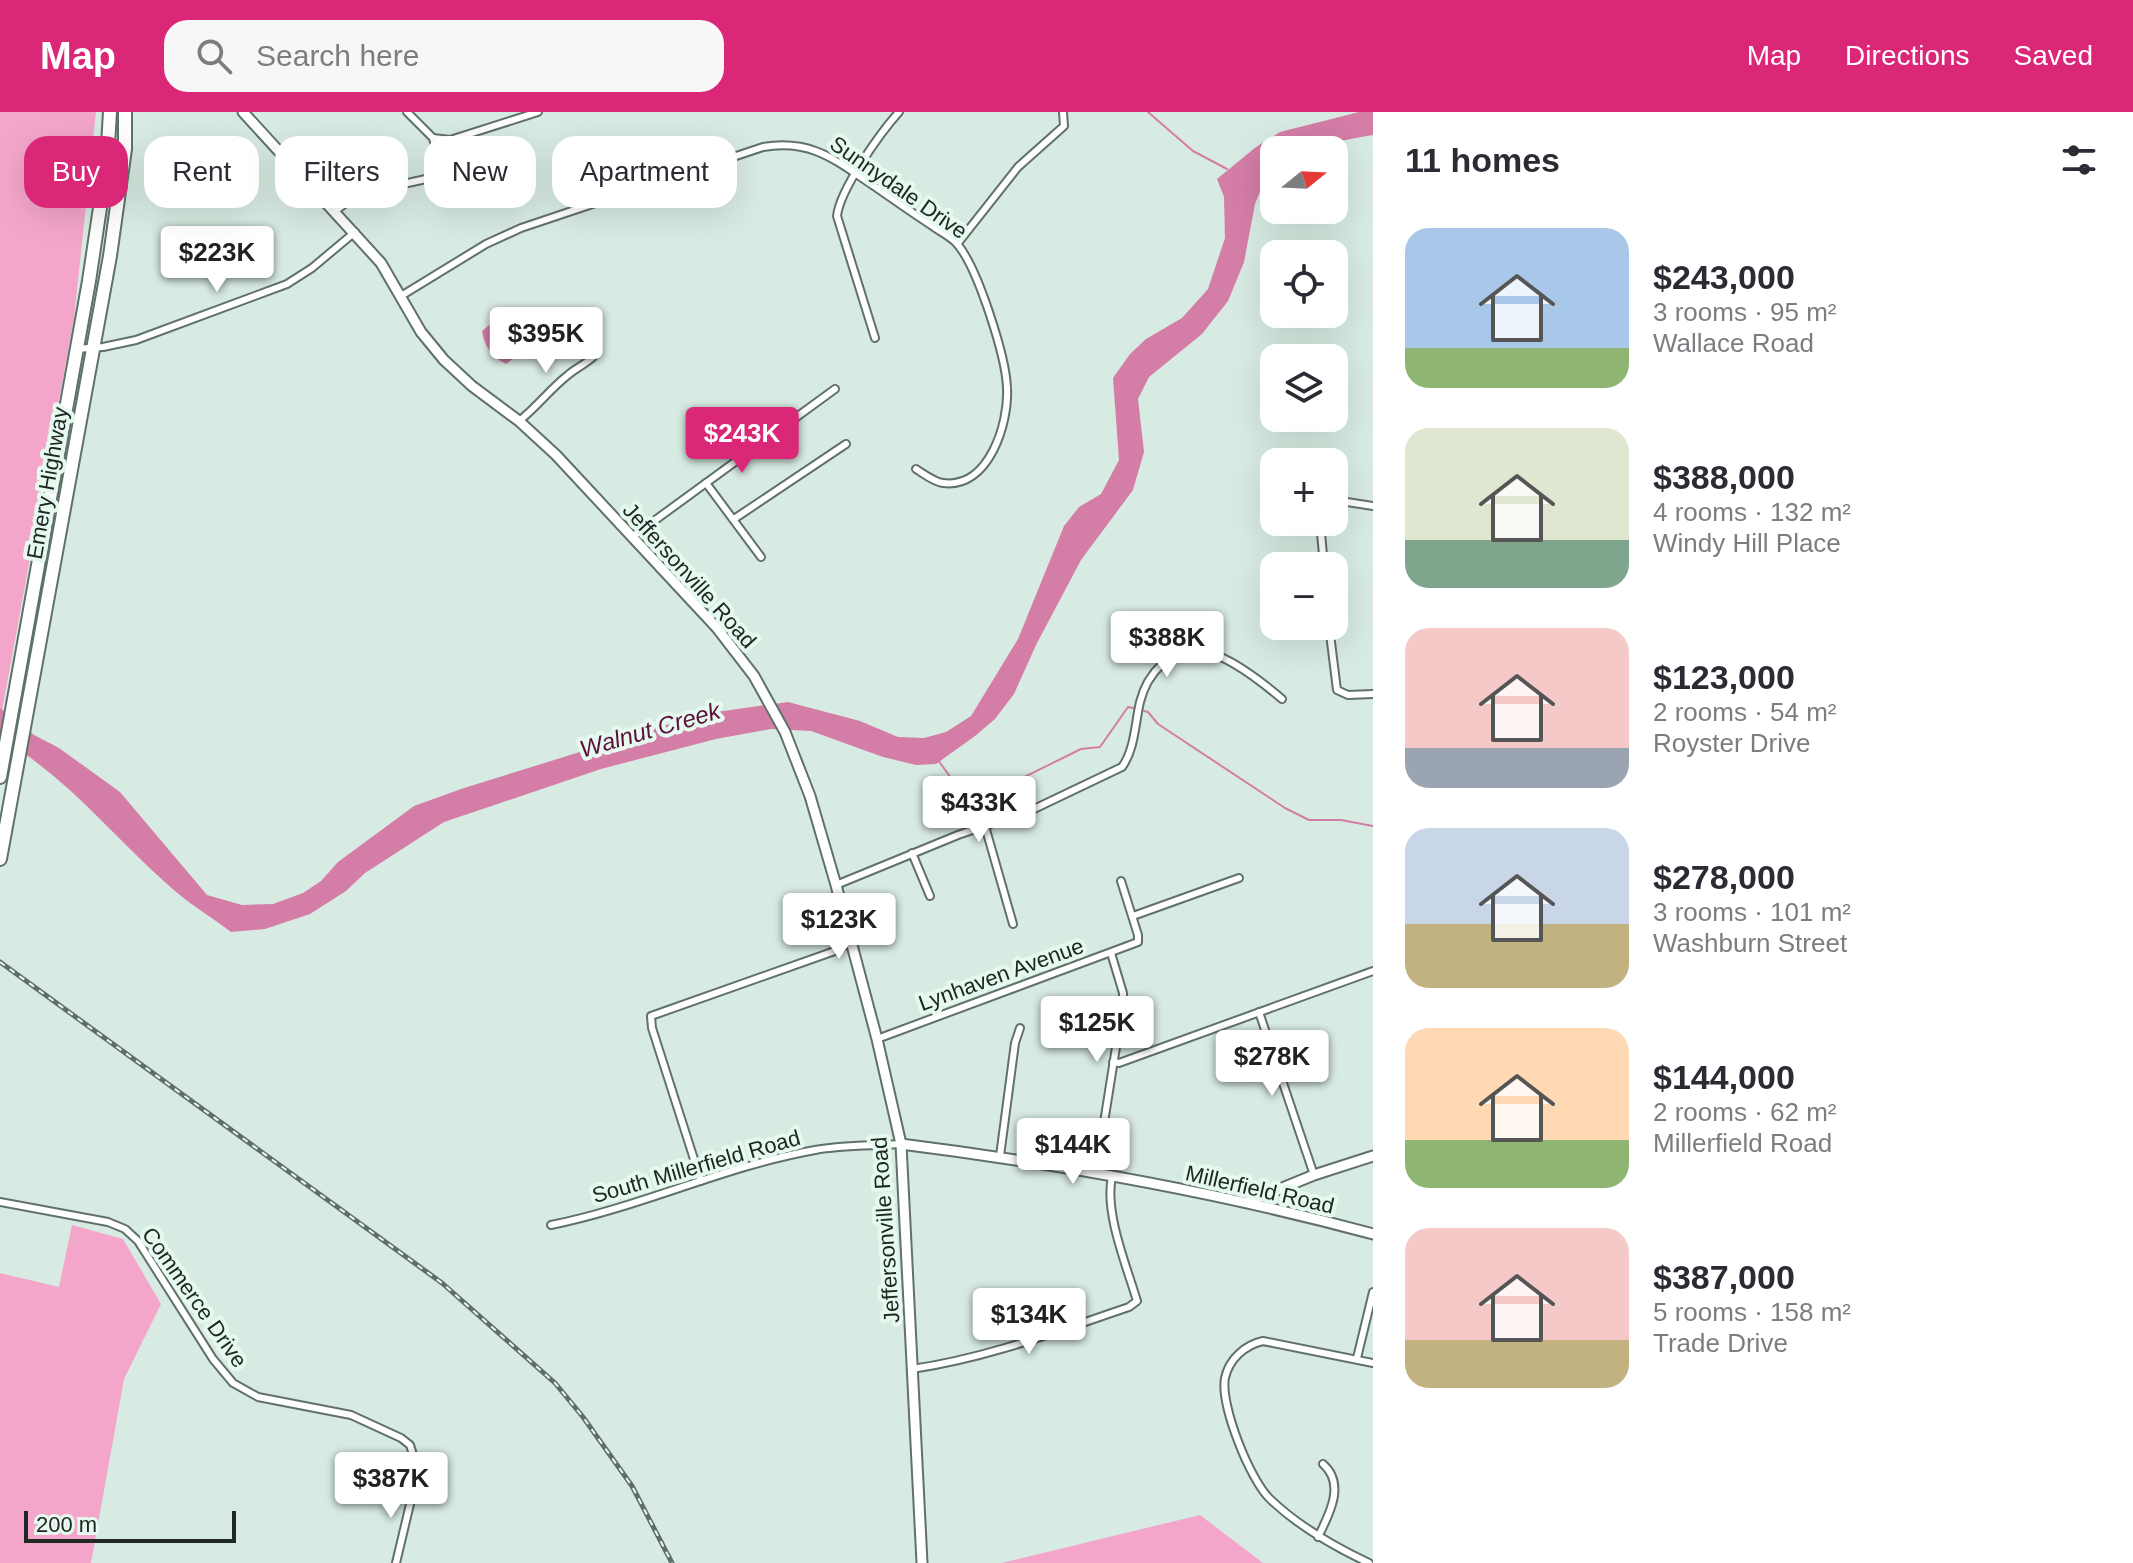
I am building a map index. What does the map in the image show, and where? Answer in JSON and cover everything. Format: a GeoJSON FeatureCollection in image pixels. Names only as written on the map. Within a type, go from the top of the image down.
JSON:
{"type":"FeatureCollection","features":[{"type":"Feature","properties":{"kind":"highway","name":"Emery Highway"},"geometry":{"type":"LineString","coordinates":[[0,777],[106,172],[110,112]]}},
{"type":"Feature","properties":{"kind":"highway","name":"Emery Highway"},"geometry":{"type":"LineString","coordinates":[[0,856],[110,256],[125,149],[125,112]]}},
{"type":"Feature","properties":{"kind":"street","name":"Jeffersonville Road"},"geometry":{"type":"LineString","coordinates":[[243,112],[381,263],[421,332],[444,360],[556,455],[717,628],[757,680],[785,732],[801,770],[836,885],[901,1144],[922,1563]]}},
{"type":"Feature","properties":{"kind":"street"},"geometry":{"type":"LineString","coordinates":[[407,112],[431,136]]}},
{"type":"Feature","properties":{"kind":"street"},"geometry":{"type":"LineString","coordinates":[[463,136],[538,112]]}},
{"type":"Feature","properties":{"kind":"street"},"geometry":{"type":"LineString","coordinates":[[875,338],[837,216],[842,197],[887,125],[899,112]]}},
{"type":"Feature","properties":{"kind":"street"},"geometry":{"type":"LineString","coordinates":[[958,243],[1018,167],[1064,126],[1063,112]]}},
{"type":"Feature","properties":{"kind":"street","name":"Sunnydale Drive"},"geometry":{"type":"LineString","coordinates":[[401,296],[504,235],[763,147],[785,144],[809,147],[856,174],[958,243],[975,274],[1004,368],[1007,389],[1002,430],[986,460],[968,478],[957,483],[939,483],[916,469]]}},
{"type":"Feature","properties":{"kind":"street"},"geometry":{"type":"LineString","coordinates":[[335,211],[358,194],[424,179]]}},
{"type":"Feature","properties":{"kind":"street"},"geometry":{"type":"LineString","coordinates":[[76,349],[136,340],[287,284],[312,268],[355,232]]}},
{"type":"Feature","properties":{"kind":"street"},"geometry":{"type":"LineString","coordinates":[[519,421],[534,410],[570,372],[581,368],[594,356]]}},
{"type":"Feature","properties":{"kind":"street"},"geometry":{"type":"LineString","coordinates":[[632,537],[835,389]]}},
{"type":"Feature","properties":{"kind":"street"},"geometry":{"type":"LineString","coordinates":[[734,519],[846,444]]}},
{"type":"Feature","properties":{"kind":"street"},"geometry":{"type":"LineString","coordinates":[[706,483],[761,557]]}},
{"type":"Feature","properties":{"kind":"street"},"geometry":{"type":"LineString","coordinates":[[1348,502],[1373,506]]}},
{"type":"Feature","properties":{"kind":"street"},"geometry":{"type":"LineString","coordinates":[[1331,640],[1337,690],[1348,695],[1373,694]]}},
{"type":"Feature","properties":{"kind":"street"},"geometry":{"type":"LineString","coordinates":[[836,885],[912,853],[1034,809],[1111,774],[1128,759],[1140,700],[1148,681],[1164,661],[1188,652],[1202,651],[1260,680],[1282,699]]}},
{"type":"Feature","properties":{"kind":"street"},"geometry":{"type":"LineString","coordinates":[[985,826],[1013,924]]}},
{"type":"Feature","properties":{"kind":"street"},"geometry":{"type":"LineString","coordinates":[[912,853],[930,896]]}},
{"type":"Feature","properties":{"kind":"street"},"geometry":{"type":"LineString","coordinates":[[1121,881],[1133,916],[1239,878]]}},
{"type":"Feature","properties":{"kind":"street","name":"Lynhaven Avenue"},"geometry":{"type":"LineString","coordinates":[[877,1039],[1138,942],[1133,916]]}},
{"type":"Feature","properties":{"kind":"street"},"geometry":{"type":"LineString","coordinates":[[701,1181],[652,1028],[651,1016],[832,952],[851,942]]}},
{"type":"Feature","properties":{"kind":"street"},"geometry":{"type":"LineString","coordinates":[[1096,1173],[1122,1013],[1123,993],[1111,953]]}},
{"type":"Feature","properties":{"kind":"street"},"geometry":{"type":"LineString","coordinates":[[1113,1062],[1119,1063],[1373,971]]}},
{"type":"Feature","properties":{"kind":"street"},"geometry":{"type":"LineString","coordinates":[[1259,1012],[1314,1175]]}},
{"type":"Feature","properties":{"kind":"street"},"geometry":{"type":"LineString","coordinates":[[1000,1156],[1015,1043],[1020,1028]]}},
{"type":"Feature","properties":{"kind":"street","name":"South Millerfield Road"},"geometry":{"type":"LineString","coordinates":[[551,1225],[818,1149],[901,1144]]}},
{"type":"Feature","properties":{"kind":"street","name":"Millerfield Road"},"geometry":{"type":"LineString","coordinates":[[901,1144],[1000,1156],[1096,1173],[1248,1202],[1373,1234]]}},
{"type":"Feature","properties":{"kind":"street"},"geometry":{"type":"LineString","coordinates":[[1248,1202],[1314,1175],[1373,1156]]}},
{"type":"Feature","properties":{"kind":"street"},"geometry":{"type":"LineString","coordinates":[[912,1369],[965,1360],[1137,1301],[1117,1234],[1111,1198],[1112,1177]]}},
{"type":"Feature","properties":{"kind":"street","name":"Commerce Drive"},"geometry":{"type":"LineString","coordinates":[[0,1202],[108,1222],[125,1229],[138,1241],[213,1359],[233,1383],[258,1397],[342,1413],[401,1438],[410,1445],[414,1455],[415,1483],[396,1563]]}},
{"type":"Feature","properties":{"kind":"street"},"geometry":{"type":"LineString","coordinates":[[1357,1358],[1373,1292]]}},
{"type":"Feature","properties":{"kind":"street"},"geometry":{"type":"LineString","coordinates":[[1369,1563],[1318,1537],[1268,1498],[1253,1476],[1237,1439],[1224,1389],[1225,1377],[1238,1354],[1250,1345],[1263,1341],[1373,1363]]}},
{"type":"Feature","properties":{"kind":"street"},"geometry":{"type":"LineString","coordinates":[[1318,1537],[1328,1517],[1335,1487],[1333,1477],[1323,1464]]}},
{"type":"Feature","properties":{"kind":"shaded area"},"geometry":{"type":"Polygon","coordinates":[[[0,112],[96,112],[93,136],[24,136],[24,208],[86,208],[74,318],[0,722],[0,112]]]}},
{"type":"Feature","properties":{"kind":"shaded area"},"geometry":{"type":"Polygon","coordinates":[[[1359,112],[1373,112],[1373,135],[1348,140],[1348,136],[1274,136],[1359,112]]]}},
{"type":"Feature","properties":{"kind":"shaded area"},"geometry":{"type":"Polygon","coordinates":[[[1260,144],[1260,192],[1244,262],[1228,301],[1202,334],[1149,377],[1138,399],[1144,452],[1133,490],[1081,560],[1014,694],[995,719],[936,764],[916,765],[883,757],[811,731],[771,729],[716,739],[601,769],[444,822],[365,873],[346,891],[310,914],[265,929],[231,932],[174,891],[67,788],[0,738],[0,708],[34,735],[59,748],[120,792],[207,895],[242,905],[273,904],[303,893],[321,881],[338,862],[414,806],[702,714],[788,702],[860,721],[898,737],[924,738],[946,732],[971,716],[1018,639],[1064,526],[1079,507],[1101,494],[1119,460],[1113,378],[1130,354],[1146,339],[1182,318],[1208,289],[1225,238],[1224,197],[1217,179],[1260,144]]]}},
{"type":"Feature","properties":{"kind":"shaded area"},"geometry":{"type":"Polygon","coordinates":[[[516,316],[532,320],[535,334],[506,364],[490,350],[482,331],[494,321],[516,316]]]}},
{"type":"Feature","properties":{"kind":"shaded area"},"geometry":{"type":"Polygon","coordinates":[[[72,1225],[123,1239],[161,1304],[124,1379],[91,1563],[0,1563],[0,1273],[59,1287],[72,1225]]]}},
{"type":"Feature","properties":{"kind":"shaded area"},"geometry":{"type":"Polygon","coordinates":[[[1200,1515],[1263,1563],[1001,1563],[1200,1515]]]}},
{"type":"Feature","properties":{"kind":"waterway"},"geometry":{"type":"LineString","coordinates":[[1148,112],[1193,151],[1227,169]]}},
{"type":"Feature","properties":{"kind":"waterway"},"geometry":{"type":"LineString","coordinates":[[938,760],[956,785],[967,789],[1006,786],[1081,749],[1100,747],[1128,707],[1133,708]]}},
{"type":"Feature","properties":{"kind":"waterway"},"geometry":{"type":"LineString","coordinates":[[1144,711],[1158,724],[1285,808],[1309,820],[1341,820],[1373,826]]}},
{"type":"Feature","properties":{"kind":"railway"},"geometry":{"type":"LineString","coordinates":[[0,962],[442,1283],[555,1383],[632,1486],[672,1563]]}},
{"type":"Feature","properties":{"kind":"water label","name":"Walnut Creek"},"geometry":{"type":"Point","coordinates":[650,730]}}]}
